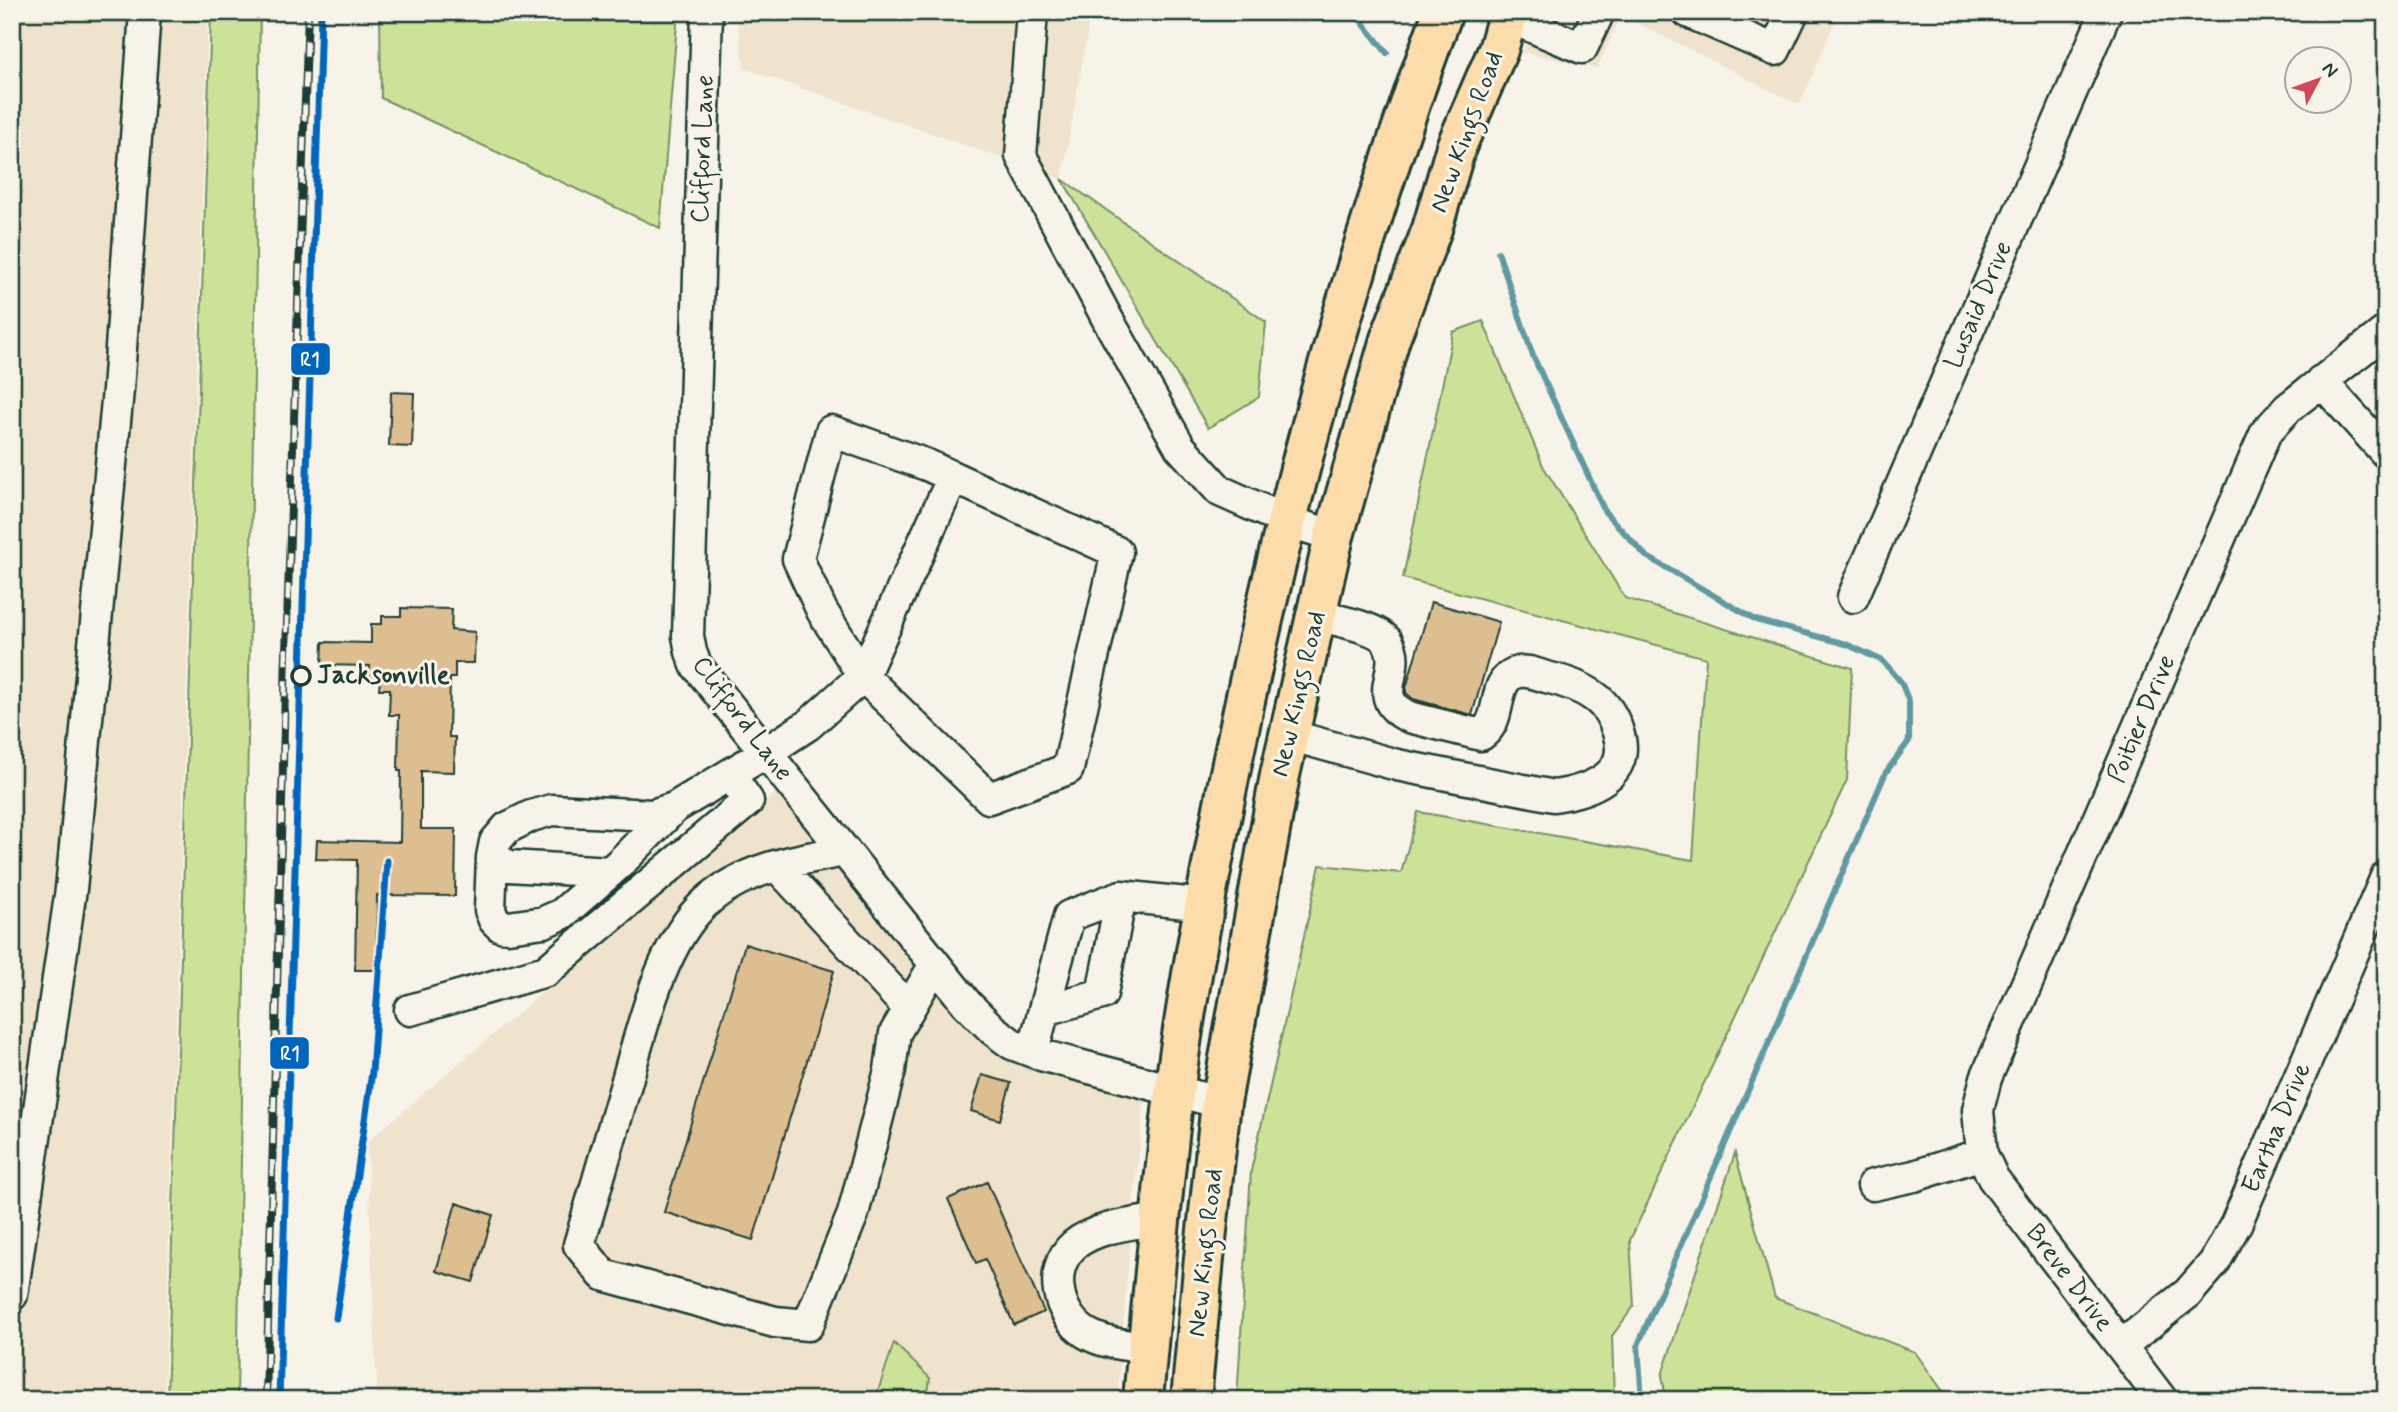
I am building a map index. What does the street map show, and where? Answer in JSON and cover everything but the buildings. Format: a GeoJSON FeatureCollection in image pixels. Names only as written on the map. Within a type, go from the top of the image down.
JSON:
{"type":"FeatureCollection","features":[{"type":"Feature","properties":{"kind":"highway","name":"New Kings Road"},"geometry":{"type":"LineString","coordinates":[[1143,1400],[1174,1091],[1205,905],[1251,668],[1287,521],[1348,297],[1443,12]]}},
{"type":"Feature","properties":{"kind":"highway","name":"New Kings Road"},"geometry":{"type":"LineString","coordinates":[[1191,1400],[1222,1103],[1273,812],[1334,536],[1390,340],[1432,229],[1456,147],[1498,50],[1509,14]]}},
{"type":"Feature","properties":{"kind":"street"},"geometry":{"type":"LineString","coordinates":[[12,1295],[71,889],[118,390],[145,12]]}},
{"type":"Feature","properties":{"kind":"street","name":"Clifford Lane"},"geometry":{"type":"LineString","coordinates":[[707,12],[688,636],[695,664],[967,1004],[993,1030],[1012,1044],[1033,1051],[1222,1103]]}},
{"type":"Feature","properties":{"kind":"street"},"geometry":{"type":"LineString","coordinates":[[1032,12],[1021,156],[1108,320],[1180,447],[1220,491],[1287,521],[1334,536]]}},
{"type":"Feature","properties":{"kind":"street"},"geometry":{"type":"LineString","coordinates":[[1509,14],[1583,48],[1599,12]]}},
{"type":"Feature","properties":{"kind":"street"},"geometry":{"type":"LineString","coordinates":[[1688,12],[1775,50],[1793,12]]}},
{"type":"Feature","properties":{"kind":"street","name":"Lusaid Drive"},"geometry":{"type":"LineString","coordinates":[[1853,597],[2106,12]]}},
{"type":"Feature","properties":{"kind":"street","name":"Poitier Drive"},"geometry":{"type":"LineString","coordinates":[[1982,1154],[1978,1110],[1986,1078],[2266,432],[2288,408],[2386,331]]}},
{"type":"Feature","properties":{"kind":"street"},"geometry":{"type":"LineString","coordinates":[[2321,381],[2386,453]]}},
{"type":"Feature","properties":{"kind":"street"},"geometry":{"type":"LineString","coordinates":[[831,431],[927,465],[1117,552],[1068,769],[989,798],[863,676],[822,611],[798,559],[831,431]]}},
{"type":"Feature","properties":{"kind":"street"},"geometry":{"type":"LineString","coordinates":[[674,807],[610,872],[562,914],[544,922],[500,926],[490,909],[492,857],[495,842],[507,828],[531,816],[552,810],[652,815],[674,807],[808,725],[863,676],[953,477]]}},
{"type":"Feature","properties":{"kind":"street"},"geometry":{"type":"LineString","coordinates":[[1316,615],[1373,631],[1386,640],[1393,657],[1388,689],[1390,704],[1398,712],[1481,735]]}},
{"type":"Feature","properties":{"kind":"street"},"geometry":{"type":"LineString","coordinates":[[1289,735],[1397,765],[1472,780],[1554,796],[1575,793],[1602,782],[1619,764],[1621,740],[1614,720],[1597,698],[1574,684],[1523,670],[1511,674],[1502,686],[1493,723],[1481,735],[1472,780]]}},
{"type":"Feature","properties":{"kind":"street"},"geometry":{"type":"LineString","coordinates":[[410,1010],[546,971],[748,801],[730,775]]}},
{"type":"Feature","properties":{"kind":"street"},"geometry":{"type":"LineString","coordinates":[[845,851],[789,862],[734,882],[705,903],[682,932],[654,990],[579,1245],[603,1275],[775,1322],[808,1325],[853,1214],[890,1070],[895,1033],[935,964]]}},
{"type":"Feature","properties":{"kind":"street"},"geometry":{"type":"LineString","coordinates":[[492,857],[509,866],[610,872]]}},
{"type":"Feature","properties":{"kind":"street"},"geometry":{"type":"LineString","coordinates":[[777,866],[909,1009]]}},
{"type":"Feature","properties":{"kind":"street","name":"Eartha Drive"},"geometry":{"type":"LineString","coordinates":[[2121,1346],[2188,1293],[2214,1262],[2236,1224],[2386,877]]}},
{"type":"Feature","properties":{"kind":"street"},"geometry":{"type":"LineString","coordinates":[[1033,1051],[1063,1005],[1069,916],[1104,902],[1205,905]]}},
{"type":"Feature","properties":{"kind":"street"},"geometry":{"type":"LineString","coordinates":[[1063,1005],[1102,994],[1104,902]]}},
{"type":"Feature","properties":{"kind":"street"},"geometry":{"type":"LineString","coordinates":[[1873,1185],[1914,1176],[1982,1154]]}},
{"type":"Feature","properties":{"kind":"street","name":"Breve Drive"},"geometry":{"type":"LineString","coordinates":[[1982,1154],[1993,1178],[2162,1400]]}},
{"type":"Feature","properties":{"kind":"street"},"geometry":{"type":"LineString","coordinates":[[1148,1348],[1113,1342],[1085,1332],[1062,1305],[1058,1274],[1064,1257],[1075,1244],[1100,1231],[1161,1219]]}},
{"type":"Feature","properties":{"kind":"shaded area"},"geometry":{"type":"Polygon","coordinates":[[[12,12],[208,12],[164,1400],[12,1400],[12,12]]]}},
{"type":"Feature","properties":{"kind":"shaded area"},"geometry":{"type":"Polygon","coordinates":[[[736,12],[1091,12],[1062,179],[744,68],[736,12]]]}},
{"type":"Feature","properties":{"kind":"shaded area"},"geometry":{"type":"Polygon","coordinates":[[[1536,12],[1839,12],[1800,105],[1621,15],[1597,69],[1523,52],[1536,12]]]}},
{"type":"Feature","properties":{"kind":"shaded area"},"geometry":{"type":"Polygon","coordinates":[[[780,789],[978,1037],[1022,1065],[1145,1097],[1117,1400],[927,1400],[930,1378],[895,1343],[875,1400],[392,1400],[377,1394],[367,1142],[780,789]]]}},
{"type":"Feature","properties":{"kind":"green space"},"geometry":{"type":"Polygon","coordinates":[[[211,12],[260,12],[237,1400],[167,1400],[211,12]]]}},
{"type":"Feature","properties":{"kind":"green space"},"geometry":{"type":"Polygon","coordinates":[[[380,12],[678,12],[660,228],[381,98],[380,12]]]}},
{"type":"Feature","properties":{"kind":"green space"},"geometry":{"type":"Polygon","coordinates":[[[1062,179],[1266,322],[1259,397],[1208,428],[1062,179]]]}},
{"type":"Feature","properties":{"kind":"green space"},"geometry":{"type":"Polygon","coordinates":[[[1483,321],[1543,466],[1625,598],[1852,668],[1847,780],[1630,1240],[1634,1306],[1612,1336],[1614,1400],[1237,1400],[1251,1171],[1320,865],[1401,873],[1418,812],[1693,860],[1706,658],[1403,578],[1453,332],[1483,321]]]}},
{"type":"Feature","properties":{"kind":"green space"},"geometry":{"type":"Polygon","coordinates":[[[1735,1153],[1775,1298],[1915,1352],[1949,1400],[1666,1400],[1662,1375],[1735,1153]]]}},
{"type":"Feature","properties":{"kind":"green space"},"geometry":{"type":"Polygon","coordinates":[[[894,1343],[930,1378],[927,1400],[875,1400],[894,1343]]]}},
{"type":"Feature","properties":{"kind":"waterway"},"geometry":{"type":"LineString","coordinates":[[1354,12],[1387,53]]}},
{"type":"Feature","properties":{"kind":"waterway"},"geometry":{"type":"LineString","coordinates":[[1498,252],[1533,356],[1605,512],[1646,556],[1756,620],[1846,644],[1883,661],[1901,682],[1909,702],[1909,741],[1886,772],[1638,1345],[1642,1400]]}},
{"type":"Feature","properties":{"kind":"railway"},"geometry":{"type":"LineString","coordinates":[[266,1400],[286,652],[308,12]]}},
{"type":"Feature","properties":{"kind":"railway"},"geometry":{"type":"LineString","coordinates":[[336,1318],[372,1072],[387,861]]}},
{"type":"Feature","properties":{"kind":"transit line","name":"R1"},"geometry":{"type":"LineString","coordinates":[[279,1400],[321,12]]}},
{"type":"Feature","properties":{"kind":"transit line","name":"R1"},"geometry":{"type":"LineString","coordinates":[[336,1318],[372,1072],[387,861]]}},
{"type":"Feature","properties":{"kind":"place","name":"Jacksonville"},"geometry":{"type":"Point","coordinates":[301,676]}}]}
